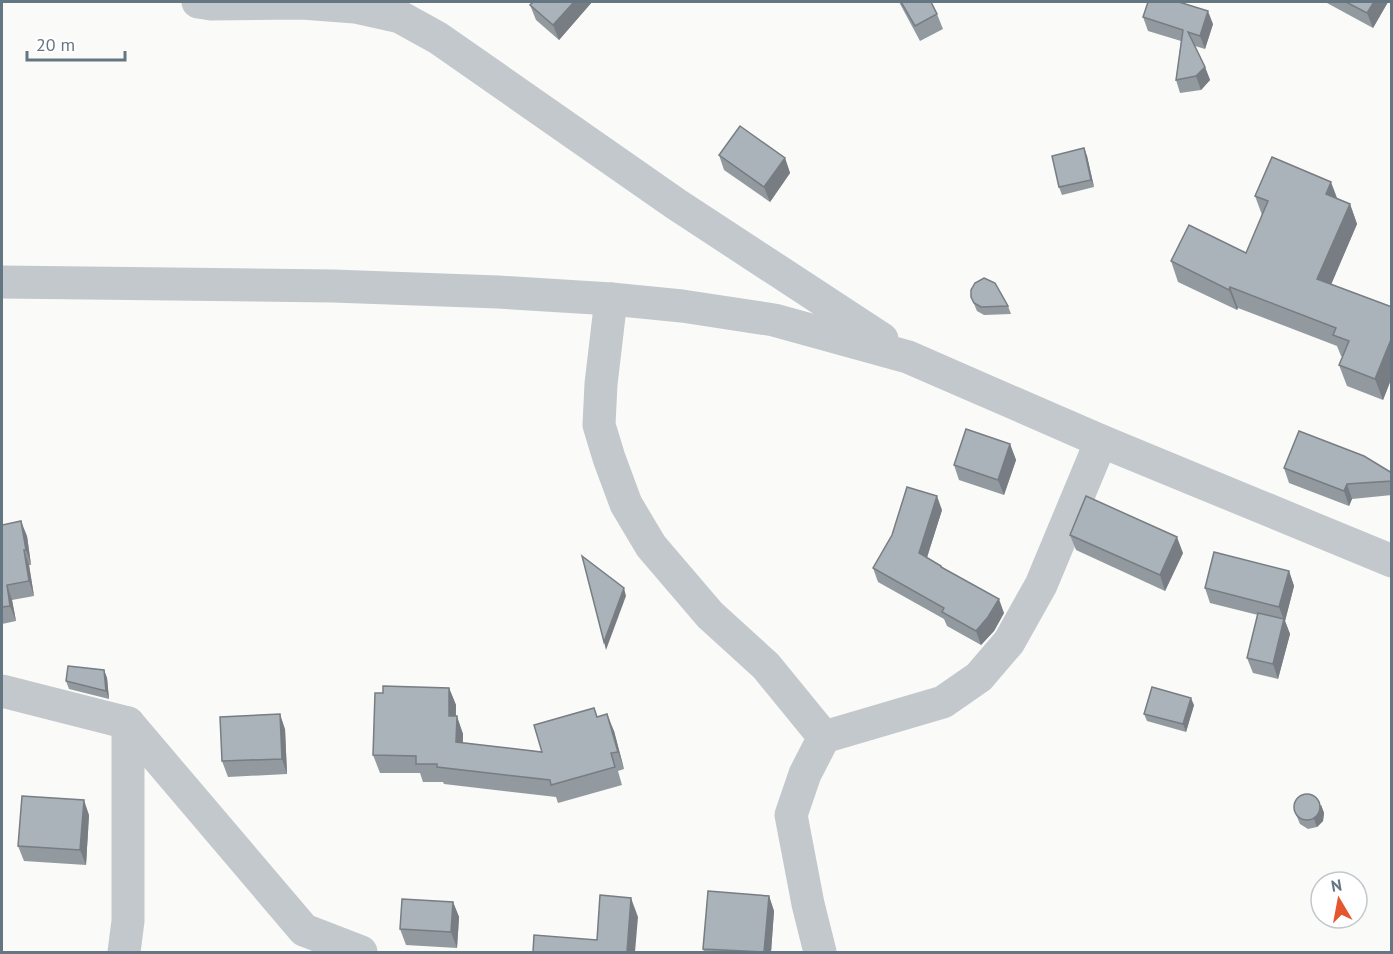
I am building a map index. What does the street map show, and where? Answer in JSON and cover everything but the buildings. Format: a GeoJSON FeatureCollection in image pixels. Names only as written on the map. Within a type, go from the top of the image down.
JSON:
{"type":"FeatureCollection","features":[{"type":"Feature","properties":{"kind":"street"},"geometry":{"type":"LineString","coordinates":[[198,2],[211,4],[302,3],[355,7],[400,17],[438,38],[675,204],[908,357]]}},
{"type":"Feature","properties":{"kind":"street"},"geometry":{"type":"LineString","coordinates":[[2,282],[333,286],[498,292],[682,306],[774,320],[908,357],[1101,441],[1392,561]]}},
{"type":"Feature","properties":{"kind":"street"},"geometry":{"type":"LineString","coordinates":[[611,299],[601,384],[599,425],[626,504],[651,546],[710,615],[766,666],[824,737]]}},
{"type":"Feature","properties":{"kind":"street"},"geometry":{"type":"LineString","coordinates":[[820,952],[791,815],[805,774],[824,737],[943,702],[979,677],[1009,642],[1041,585],[1101,441]]}},
{"type":"Feature","properties":{"kind":"street"},"geometry":{"type":"LineString","coordinates":[[2,691],[128,723],[304,930],[361,952]]}},
{"type":"Feature","properties":{"kind":"street"},"geometry":{"type":"LineString","coordinates":[[124,952],[128,921],[128,723]]}}]}
